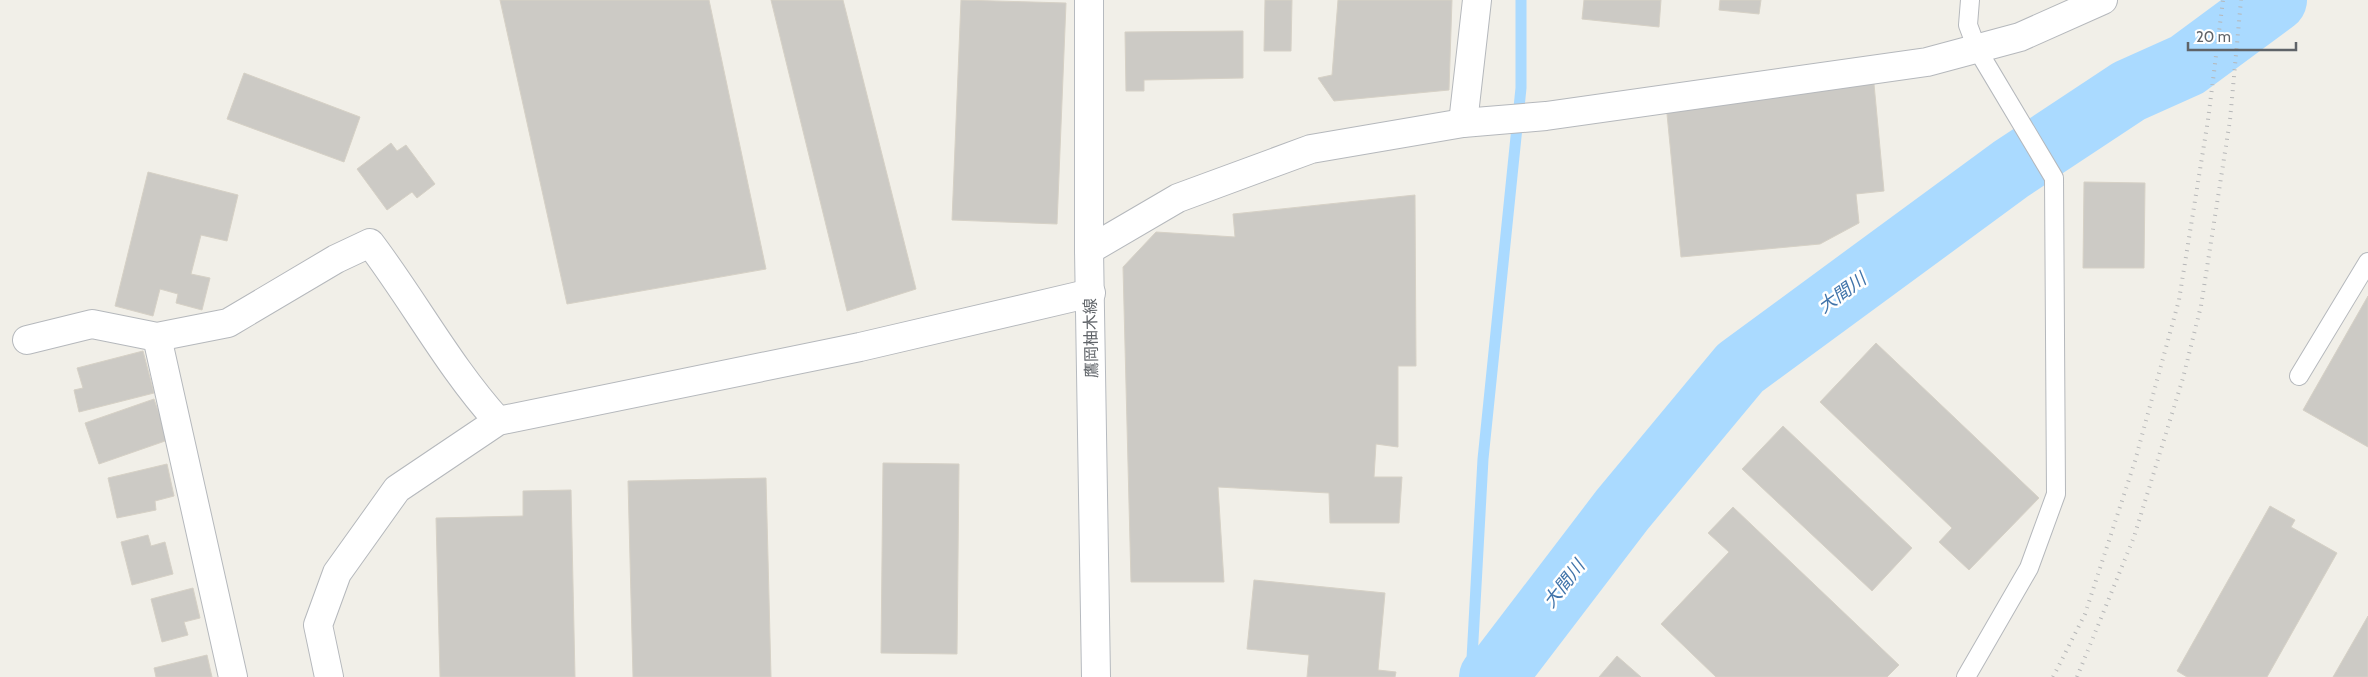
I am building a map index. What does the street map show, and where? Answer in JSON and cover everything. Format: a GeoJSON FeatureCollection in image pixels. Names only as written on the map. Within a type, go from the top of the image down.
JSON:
{"type":"FeatureCollection","features":[{"type":"Feature","properties":{"kind":"street","name":"鷹岡柚木線"},"geometry":{"type":"LineString","coordinates":[[1089,0],[1089,250],[1096,677]]}},
{"type":"Feature","properties":{"kind":"street"},"geometry":{"type":"LineString","coordinates":[[1476,121],[1477,0]]}},
{"type":"Feature","properties":{"kind":"street"},"geometry":{"type":"LineString","coordinates":[[1089,250],[1178,198],[1311,149],[1476,121],[1546,116],[1927,62],[2020,38],[2103,0]]}},
{"type":"Feature","properties":{"kind":"street"},"geometry":{"type":"LineString","coordinates":[[27,340],[92,324],[157,336],[228,322],[336,259],[370,243],[393,273],[474,395],[498,421]]}},
{"type":"Feature","properties":{"kind":"street"},"geometry":{"type":"LineString","coordinates":[[329,677],[318,625],[337,573],[397,489],[498,421],[860,347],[1091,293]]}},
{"type":"Feature","properties":{"kind":"street"},"geometry":{"type":"LineString","coordinates":[[157,336],[233,677]]}},
{"type":"Feature","properties":{"kind":"lane"},"geometry":{"type":"LineString","coordinates":[[1966,677],[2029,568],[2056,494],[2054,178],[1977,49],[1968,25],[1970,0]]}},
{"type":"Feature","properties":{"kind":"lane"},"geometry":{"type":"LineString","coordinates":[[2299,376],[2368,262]]}},
{"type":"Feature","properties":{"kind":"building"},"geometry":{"type":"Polygon","coordinates":[[[500,0],[709,0],[766,269],[567,304],[500,0]]]}},
{"type":"Feature","properties":{"kind":"building"},"geometry":{"type":"Polygon","coordinates":[[[771,0],[843,0],[916,289],[847,311],[771,0]]]}},
{"type":"Feature","properties":{"kind":"building"},"geometry":{"type":"Polygon","coordinates":[[[961,0],[1066,3],[1057,224],[952,220],[961,0]]]}},
{"type":"Feature","properties":{"kind":"building"},"geometry":{"type":"Polygon","coordinates":[[[1265,0],[1292,0],[1291,51],[1264,51],[1265,0]]]}},
{"type":"Feature","properties":{"kind":"building"},"geometry":{"type":"Polygon","coordinates":[[[1338,0],[1452,0],[1449,90],[1334,101],[1318,78],[1332,75],[1338,0]]]}},
{"type":"Feature","properties":{"kind":"building"},"geometry":{"type":"Polygon","coordinates":[[[1584,0],[1661,0],[1659,27],[1582,19],[1584,0]]]}},
{"type":"Feature","properties":{"kind":"building"},"geometry":{"type":"Polygon","coordinates":[[[1720,0],[1761,0],[1759,14],[1719,10],[1720,0]]]}},
{"type":"Feature","properties":{"kind":"building"},"geometry":{"type":"Polygon","coordinates":[[[1243,31],[1243,78],[1144,80],[1144,91],[1126,91],[1125,32],[1243,31]]]}},
{"type":"Feature","properties":{"kind":"building"},"geometry":{"type":"Polygon","coordinates":[[[244,73],[360,117],[344,162],[227,119],[244,73]]]}},
{"type":"Feature","properties":{"kind":"building"},"geometry":{"type":"Polygon","coordinates":[[[1874,84],[1884,191],[1856,194],[1859,223],[1820,244],[1681,257],[1666,104],[1874,84]]]}},
{"type":"Feature","properties":{"kind":"building"},"geometry":{"type":"Polygon","coordinates":[[[391,143],[397,151],[406,145],[435,184],[417,198],[412,192],[387,210],[357,169],[391,143]]]}},
{"type":"Feature","properties":{"kind":"building"},"geometry":{"type":"Polygon","coordinates":[[[148,172],[238,195],[227,241],[201,235],[191,274],[210,278],[202,310],[176,303],[178,294],[160,289],[153,316],[115,306],[148,172]]]}},
{"type":"Feature","properties":{"kind":"building"},"geometry":{"type":"Polygon","coordinates":[[[2084,182],[2145,183],[2144,268],[2083,268],[2084,182]]]}},
{"type":"Feature","properties":{"kind":"building"},"geometry":{"type":"Polygon","coordinates":[[[1415,195],[1416,366],[1398,366],[1398,447],[1376,444],[1374,477],[1402,477],[1399,523],[1330,523],[1329,493],[1218,487],[1224,582],[1131,582],[1123,267],[1156,232],[1235,237],[1233,214],[1415,195]]]}},
{"type":"Feature","properties":{"kind":"building"},"geometry":{"type":"Polygon","coordinates":[[[2368,296],[2368,447],[2303,410],[2368,296]]]}},
{"type":"Feature","properties":{"kind":"building"},"geometry":{"type":"Polygon","coordinates":[[[1876,343],[2039,498],[1969,570],[1939,542],[1952,528],[1820,402],[1876,343]]]}},
{"type":"Feature","properties":{"kind":"building"},"geometry":{"type":"Polygon","coordinates":[[[143,351],[154,393],[79,412],[74,390],[83,388],[77,368],[143,351]]]}},
{"type":"Feature","properties":{"kind":"building"},"geometry":{"type":"Polygon","coordinates":[[[154,399],[168,440],[99,464],[85,423],[154,399]]]}},
{"type":"Feature","properties":{"kind":"building"},"geometry":{"type":"Polygon","coordinates":[[[1783,426],[1912,548],[1872,591],[1742,469],[1783,426]]]}},
{"type":"Feature","properties":{"kind":"building"},"geometry":{"type":"Polygon","coordinates":[[[883,463],[959,464],[957,654],[881,653],[883,463]]]}},
{"type":"Feature","properties":{"kind":"building"},"geometry":{"type":"Polygon","coordinates":[[[167,464],[174,496],[155,501],[156,510],[117,518],[108,478],[167,464]]]}},
{"type":"Feature","properties":{"kind":"building"},"geometry":{"type":"Polygon","coordinates":[[[766,478],[771,677],[633,677],[628,481],[766,478]]]}},
{"type":"Feature","properties":{"kind":"building"},"geometry":{"type":"Polygon","coordinates":[[[571,490],[575,677],[440,677],[436,518],[523,516],[523,491],[571,490]]]}},
{"type":"Feature","properties":{"kind":"building"},"geometry":{"type":"Polygon","coordinates":[[[2270,506],[2295,520],[2291,527],[2337,553],[2267,677],[2187,677],[2177,671],[2270,506]]]}},
{"type":"Feature","properties":{"kind":"building"},"geometry":{"type":"Polygon","coordinates":[[[1733,507],[1899,665],[1887,677],[1716,677],[1661,624],[1729,552],[1708,533],[1733,507]]]}},
{"type":"Feature","properties":{"kind":"building"},"geometry":{"type":"Polygon","coordinates":[[[148,535],[151,546],[165,542],[173,574],[132,585],[121,542],[148,535]]]}},
{"type":"Feature","properties":{"kind":"building"},"geometry":{"type":"Polygon","coordinates":[[[1254,580],[1385,593],[1378,670],[1396,672],[1395,677],[1307,677],[1309,655],[1247,649],[1254,580]]]}},
{"type":"Feature","properties":{"kind":"building"},"geometry":{"type":"Polygon","coordinates":[[[193,588],[200,618],[184,622],[188,635],[162,642],[151,599],[193,588]]]}},
{"type":"Feature","properties":{"kind":"building"},"geometry":{"type":"Polygon","coordinates":[[[2368,616],[2368,677],[2333,677],[2368,616]]]}},
{"type":"Feature","properties":{"kind":"building"},"geometry":{"type":"Polygon","coordinates":[[[207,655],[212,677],[156,677],[154,668],[207,655]]]}},
{"type":"Feature","properties":{"kind":"building"},"geometry":{"type":"Polygon","coordinates":[[[1617,656],[1641,677],[1599,677],[1617,656]]]}},
{"type":"Feature","properties":{"kind":"waterway"},"geometry":{"type":"LineString","coordinates":[[1471,677],[1483,459],[1521,88],[1521,0]]}},
{"type":"Feature","properties":{"kind":"waterway","name":"大間川"},"geometry":{"type":"LineString","coordinates":[[1491,677],[1503,666],[1622,510],[1740,368],[2011,169],[2129,91],[2187,65],[2275,0]]}},
{"type":"Feature","properties":{"kind":"railway"},"geometry":{"type":"LineString","coordinates":[[2053,677],[2085,614],[2135,461],[2179,300],[2208,120],[2223,0]]}},
{"type":"Feature","properties":{"kind":"railway"},"geometry":{"type":"LineString","coordinates":[[2077,677],[2134,537],[2183,378],[2201,306],[2230,120],[2241,0]]}}]}
